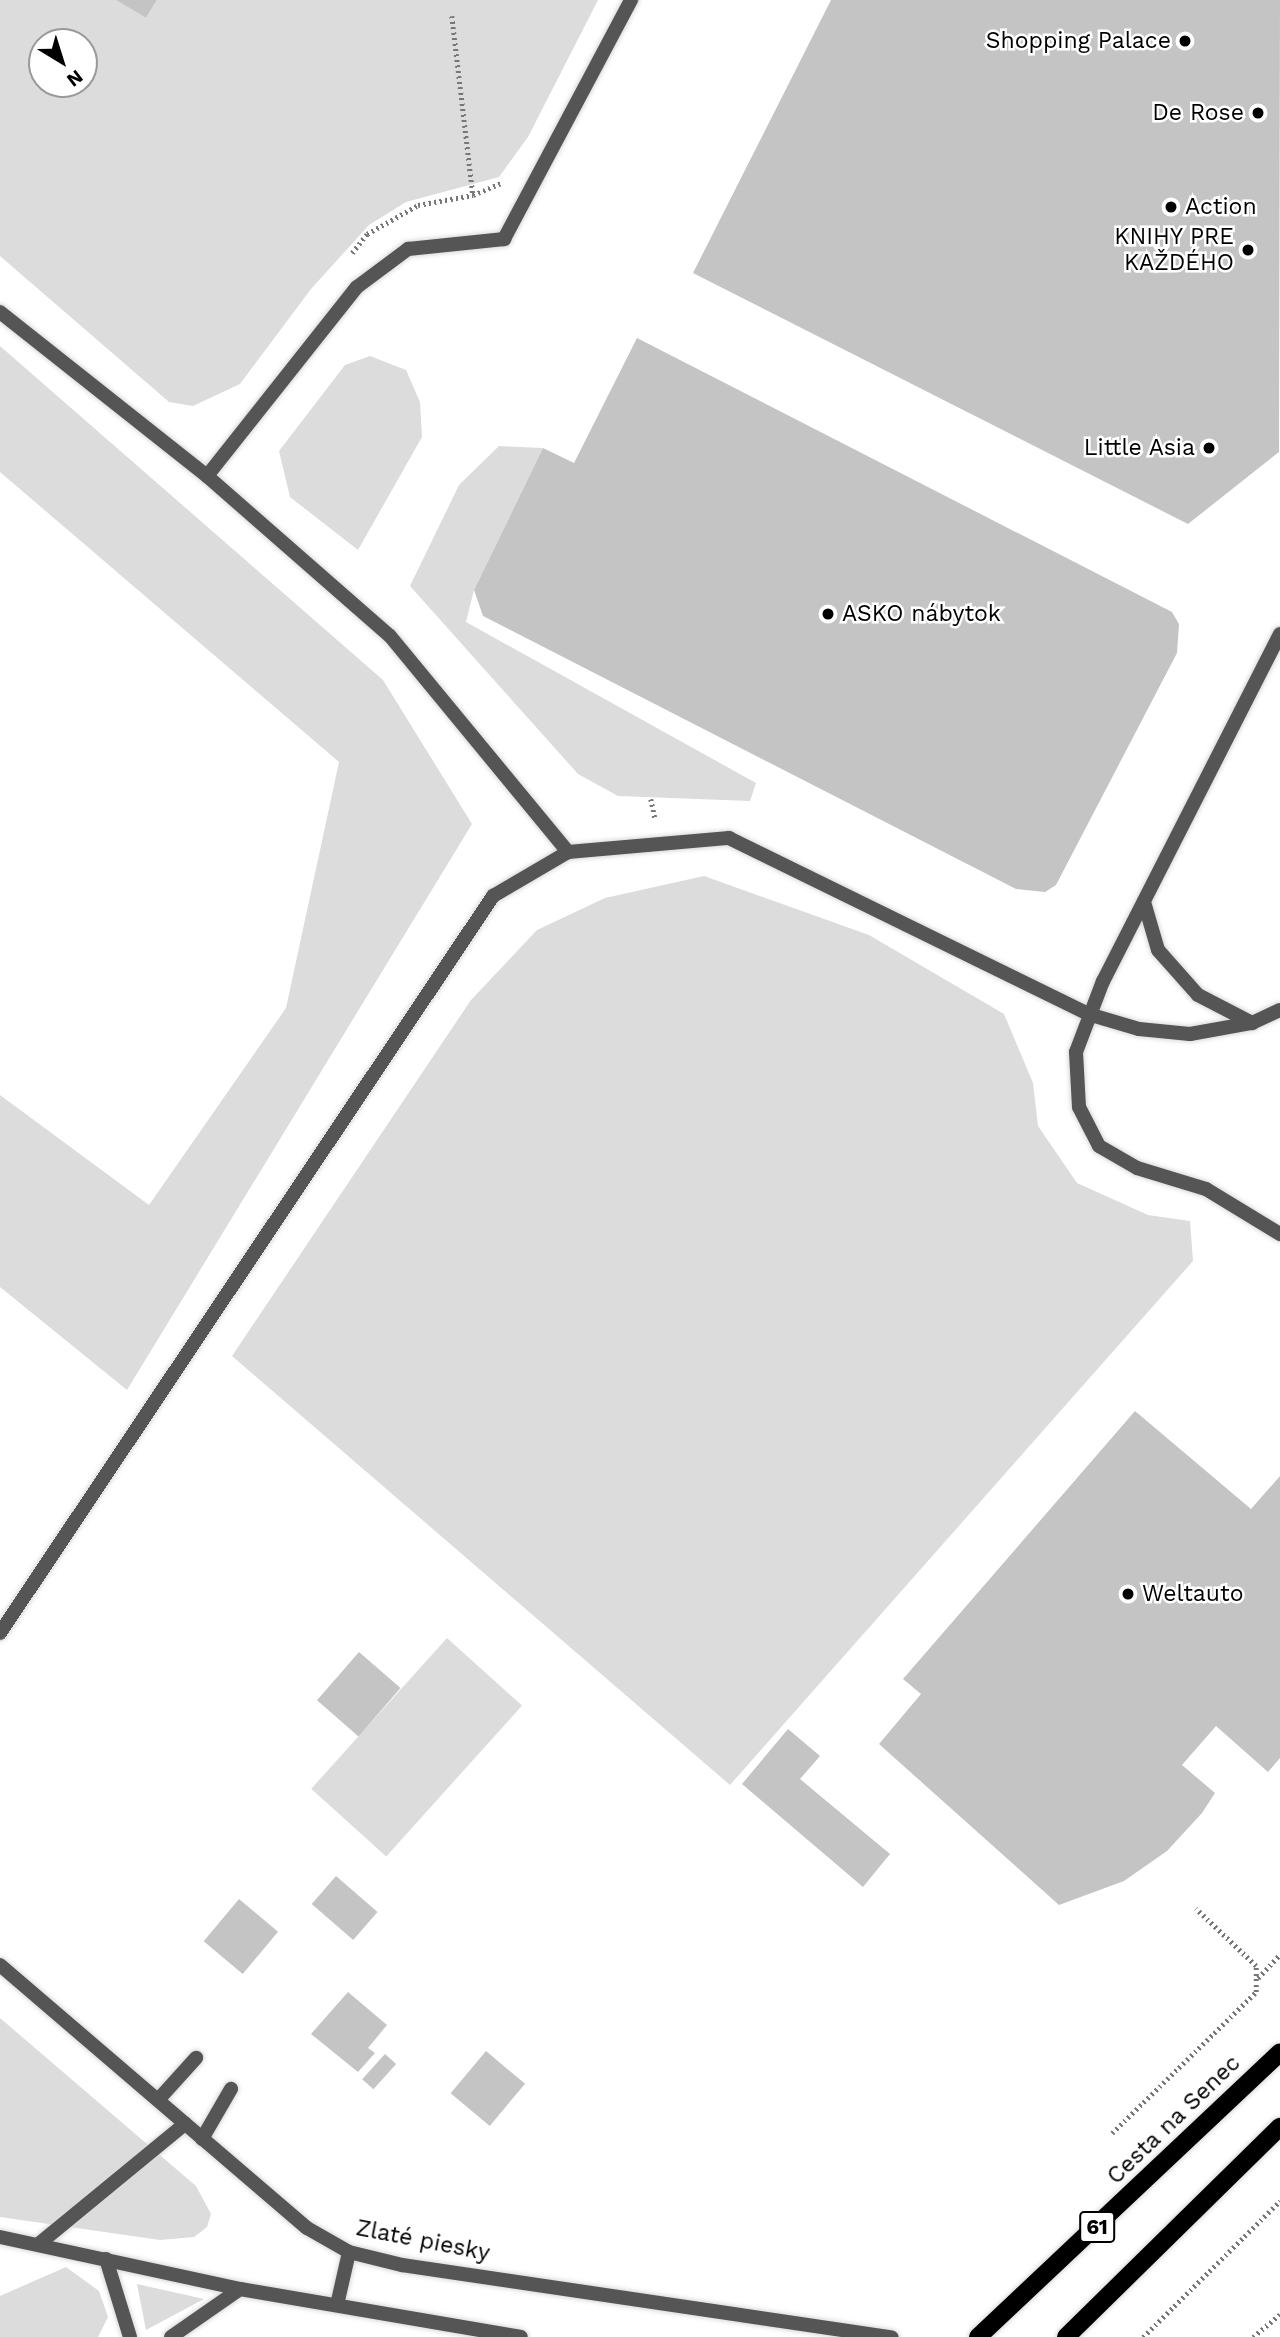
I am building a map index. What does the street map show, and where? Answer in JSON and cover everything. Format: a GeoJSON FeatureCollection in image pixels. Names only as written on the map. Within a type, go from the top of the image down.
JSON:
{"type":"FeatureCollection","features":[{"type":"Feature","properties":{"kind":"main road","name":"Cesta na Senec"},"geometry":{"type":"LineString","coordinates":[[978,2337],[1280,2052]]}},
{"type":"Feature","properties":{"kind":"main road","name":"61"},"geometry":{"type":"LineString","coordinates":[[1066,2337],[1280,2127]]}},
{"type":"Feature","properties":{"kind":"street"},"geometry":{"type":"LineString","coordinates":[[207,476],[357,287],[408,249],[503,239],[631,0]]}},
{"type":"Feature","properties":{"kind":"street"},"geometry":{"type":"LineString","coordinates":[[0,312],[207,476],[390,636],[568,852]]}},
{"type":"Feature","properties":{"kind":"street"},"geometry":{"type":"LineString","coordinates":[[1280,634],[1088,1014],[1076,1052],[1079,1107],[1099,1146],[1137,1168],[1206,1189],[1280,1234]]}},
{"type":"Feature","properties":{"kind":"street"},"geometry":{"type":"LineString","coordinates":[[0,1633],[493,896],[568,852],[729,838],[1088,1014],[1139,1029],[1190,1034],[1252,1023],[1280,1010]]}},
{"type":"Feature","properties":{"kind":"street"},"geometry":{"type":"LineString","coordinates":[[1144,902],[1158,950],[1198,995],[1252,1023]]}},
{"type":"Feature","properties":{"kind":"street","name":"Zlaté piesky"},"geometry":{"type":"LineString","coordinates":[[0,1965],[307,2228],[349,2252],[402,2265],[892,2337]]}},
{"type":"Feature","properties":{"kind":"street"},"geometry":{"type":"LineString","coordinates":[[158,2101],[196,2058]]}},
{"type":"Feature","properties":{"kind":"street"},"geometry":{"type":"LineString","coordinates":[[202,2138],[230,2089]]}},
{"type":"Feature","properties":{"kind":"street"},"geometry":{"type":"LineString","coordinates":[[40,2243],[185,2124]]}},
{"type":"Feature","properties":{"kind":"street"},"geometry":{"type":"LineString","coordinates":[[0,2237],[40,2243],[240,2289],[521,2337]]}},
{"type":"Feature","properties":{"kind":"street"},"geometry":{"type":"LineString","coordinates":[[337,2305],[349,2252]]}},
{"type":"Feature","properties":{"kind":"street"},"geometry":{"type":"LineString","coordinates":[[106,2259],[130,2337]]}},
{"type":"Feature","properties":{"kind":"street"},"geometry":{"type":"LineString","coordinates":[[171,2337],[240,2289]]}},
{"type":"Feature","properties":{"kind":"path"},"geometry":{"type":"LineString","coordinates":[[452,16],[473,195]]}},
{"type":"Feature","properties":{"kind":"path"},"geometry":{"type":"LineString","coordinates":[[1112,2133],[1256,1992],[1256,1966],[1196,1909]]}},
{"type":"Feature","properties":{"kind":"path"},"geometry":{"type":"LineString","coordinates":[[1258,1978],[1280,1954]]}},
{"type":"Feature","properties":{"kind":"path"},"geometry":{"type":"LineString","coordinates":[[1143,2337],[1280,2201]]}},
{"type":"Feature","properties":{"kind":"path"},"geometry":{"type":"LineString","coordinates":[[1253,2337],[1280,2314]]}},
{"type":"Feature","properties":{"kind":"shaded area"},"geometry":{"type":"Polygon","coordinates":[[[0,0],[116,0],[146,18],[157,0],[598,0],[528,137],[499,177],[406,202],[369,225],[311,289],[240,384],[193,406],[169,402],[0,256],[0,0]]]}},
{"type":"Feature","properties":{"kind":"shaded area"},"geometry":{"type":"Polygon","coordinates":[[[0,346],[383,680],[472,824],[127,1390],[0,1287],[0,1095],[149,1205],[286,1008],[339,762],[0,472],[0,346]]]}},
{"type":"Feature","properties":{"kind":"shaded area"},"geometry":{"type":"Polygon","coordinates":[[[370,356],[406,370],[420,402],[422,437],[358,550],[290,497],[279,451],[345,365],[370,356]]]}},
{"type":"Feature","properties":{"kind":"shaded area"},"geometry":{"type":"Polygon","coordinates":[[[499,446],[543,448],[474,590],[466,622],[756,783],[750,801],[618,796],[578,774],[410,586],[459,485],[499,446]]]}},
{"type":"Feature","properties":{"kind":"shaded area"},"geometry":{"type":"Polygon","coordinates":[[[704,876],[869,935],[1004,1014],[1033,1083],[1038,1126],[1077,1183],[1148,1215],[1190,1221],[1193,1261],[730,1785],[232,1356],[471,1000],[537,930],[605,898],[704,876]]]}},
{"type":"Feature","properties":{"kind":"shaded area"},"geometry":{"type":"Polygon","coordinates":[[[447,1638],[522,1706],[386,1856],[311,1789],[447,1638]]]}},
{"type":"Feature","properties":{"kind":"shaded area"},"geometry":{"type":"Polygon","coordinates":[[[0,2018],[196,2186],[211,2214],[207,2227],[194,2237],[160,2240],[0,2217],[0,2018]]]}},
{"type":"Feature","properties":{"kind":"shaded area"},"geometry":{"type":"Polygon","coordinates":[[[66,2267],[99,2291],[108,2317],[98,2337],[0,2337],[0,2296],[66,2267]]]}},
{"type":"Feature","properties":{"kind":"shaded area"},"geometry":{"type":"Polygon","coordinates":[[[137,2284],[204,2299],[146,2330],[137,2284]]]}},
{"type":"Feature","properties":{"kind":"building"},"geometry":{"type":"Polygon","coordinates":[[[116,0],[157,0],[146,18],[116,0]]]}},
{"type":"Feature","properties":{"kind":"building"},"geometry":{"type":"Polygon","coordinates":[[[831,0],[1280,0],[1279,452],[1188,524],[693,273],[831,0]]]}},
{"type":"Feature","properties":{"kind":"building","name":"ASKO nábytok"},"geometry":{"type":"Polygon","coordinates":[[[637,338],[1172,612],[1179,624],[1177,653],[1056,885],[1045,892],[1016,889],[483,616],[474,590],[543,448],[574,463],[637,338]]]}},
{"type":"Feature","properties":{"kind":"building","name":"Weltauto"},"geometry":{"type":"Polygon","coordinates":[[[1135,1411],[1251,1509],[1280,1476],[1280,1758],[1268,1772],[1216,1726],[1182,1765],[1215,1793],[1202,1813],[1167,1851],[1124,1881],[1059,1905],[879,1744],[921,1694],[903,1679],[1135,1411]]]}},
{"type":"Feature","properties":{"kind":"building"},"geometry":{"type":"Polygon","coordinates":[[[359,1652],[401,1688],[359,1736],[317,1700],[359,1652]]]}},
{"type":"Feature","properties":{"kind":"building"},"geometry":{"type":"Polygon","coordinates":[[[788,1729],[820,1756],[800,1779],[890,1854],[863,1887],[742,1784],[788,1729]]]}},
{"type":"Feature","properties":{"kind":"building"},"geometry":{"type":"Polygon","coordinates":[[[336,1876],[378,1912],[353,1940],[312,1904],[336,1876]]]}},
{"type":"Feature","properties":{"kind":"building"},"geometry":{"type":"Polygon","coordinates":[[[239,1899],[278,1932],[243,1974],[204,1941],[239,1899]]]}},
{"type":"Feature","properties":{"kind":"building"},"geometry":{"type":"Polygon","coordinates":[[[348,1992],[387,2025],[368,2048],[375,2053],[358,2072],[311,2034],[348,1992]]]}},
{"type":"Feature","properties":{"kind":"building"},"geometry":{"type":"Polygon","coordinates":[[[486,2051],[525,2084],[490,2126],[451,2093],[486,2051]]]}},
{"type":"Feature","properties":{"kind":"building"},"geometry":{"type":"Polygon","coordinates":[[[385,2054],[396,2064],[373,2089],[362,2079],[385,2054]]]}},
{"type":"Feature","properties":{"kind":"place","name":"Shopping Palace"},"geometry":{"type":"Point","coordinates":[1185,41]}},
{"type":"Feature","properties":{"kind":"place","name":"De Rose"},"geometry":{"type":"Point","coordinates":[1258,113]}},
{"type":"Feature","properties":{"kind":"place","name":"Action"},"geometry":{"type":"Point","coordinates":[1171,207]}},
{"type":"Feature","properties":{"kind":"place","name":"KNIHY PRE KAŽDÉHO"},"geometry":{"type":"Point","coordinates":[1248,250]}},
{"type":"Feature","properties":{"kind":"place","name":"Little Asia"},"geometry":{"type":"Point","coordinates":[1209,448]}},
{"type":"Feature","properties":{"kind":"place","name":"ASKO nábytok"},"geometry":{"type":"Point","coordinates":[828,614]}},
{"type":"Feature","properties":{"kind":"place","name":"Weltauto"},"geometry":{"type":"Point","coordinates":[1128,1594]}}]}
